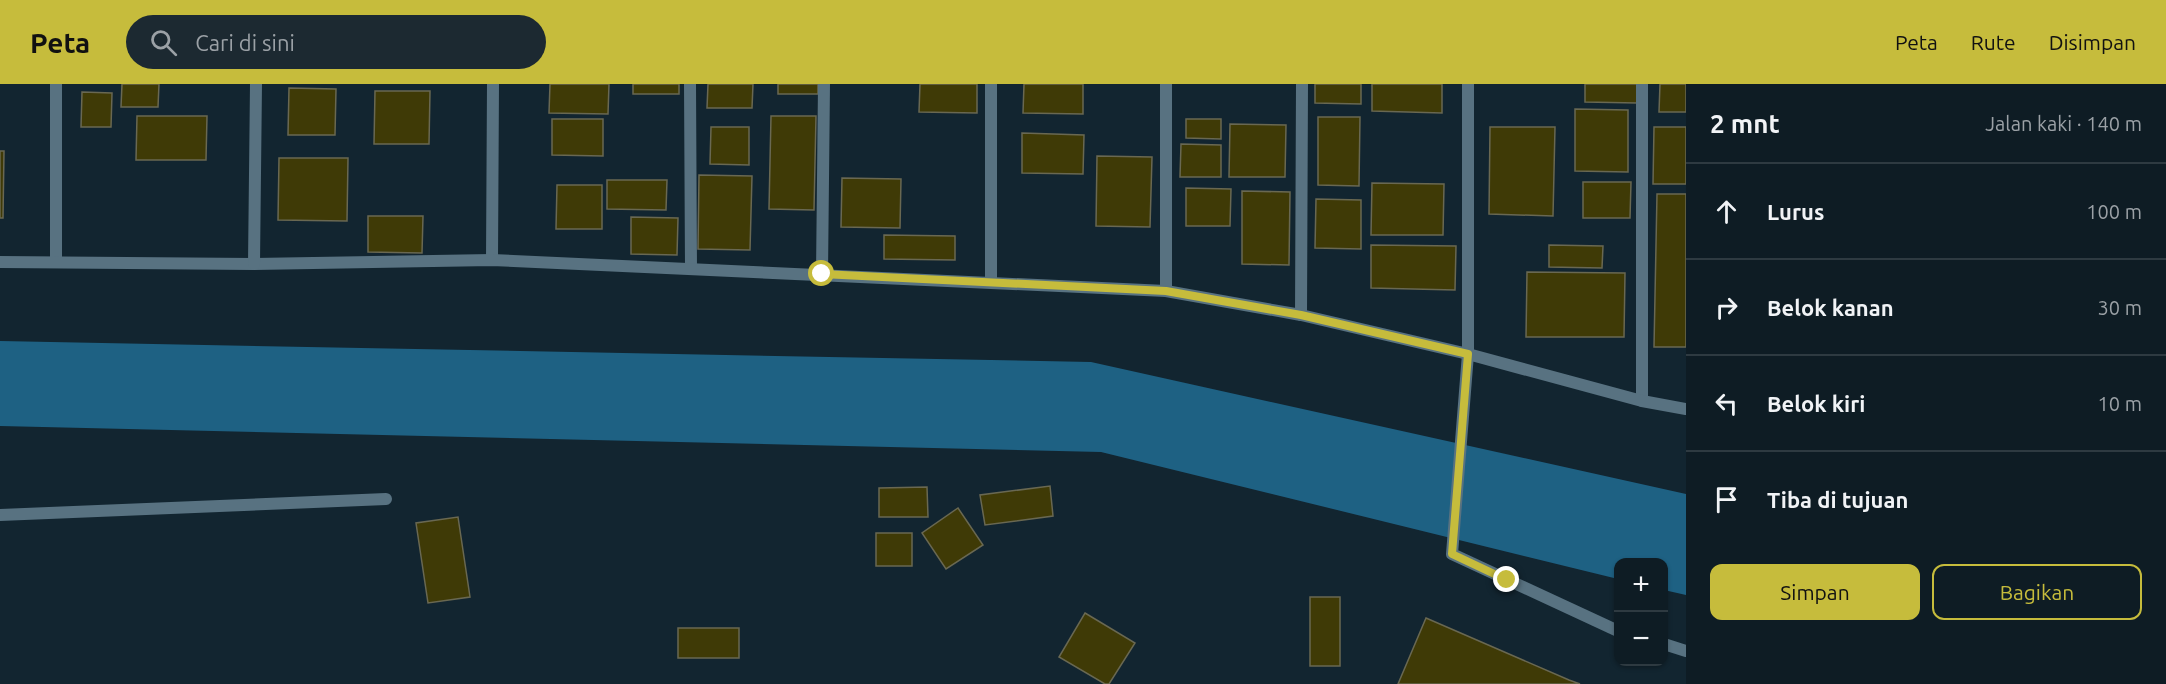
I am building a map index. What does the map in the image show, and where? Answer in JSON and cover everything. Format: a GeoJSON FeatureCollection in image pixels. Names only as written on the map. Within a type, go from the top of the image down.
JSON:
{"type":"FeatureCollection","features":[{"type":"Feature","properties":{"kind":"street"},"geometry":{"type":"LineString","coordinates":[[56,84],[56,262]]}},
{"type":"Feature","properties":{"kind":"street"},"geometry":{"type":"LineString","coordinates":[[254,264],[256,84]]}},
{"type":"Feature","properties":{"kind":"street"},"geometry":{"type":"LineString","coordinates":[[492,260],[493,84]]}},
{"type":"Feature","properties":{"kind":"street"},"geometry":{"type":"LineString","coordinates":[[690,84],[691,268]]}},
{"type":"Feature","properties":{"kind":"street"},"geometry":{"type":"LineString","coordinates":[[822,274],[824,84]]}},
{"type":"Feature","properties":{"kind":"street"},"geometry":{"type":"LineString","coordinates":[[991,84],[991,282]]}},
{"type":"Feature","properties":{"kind":"street"},"geometry":{"type":"LineString","coordinates":[[1166,84],[1166,291]]}},
{"type":"Feature","properties":{"kind":"street"},"geometry":{"type":"LineString","coordinates":[[1301,315],[1302,84]]}},
{"type":"Feature","properties":{"kind":"street"},"geometry":{"type":"LineString","coordinates":[[1468,84],[1468,354],[1452,554],[1614,629]]}},
{"type":"Feature","properties":{"kind":"street"},"geometry":{"type":"LineString","coordinates":[[1642,84],[1642,400]]}},
{"type":"Feature","properties":{"kind":"street"},"geometry":{"type":"LineString","coordinates":[[0,262],[254,264],[492,260],[1166,291],[1301,315],[1686,409]]}},
{"type":"Feature","properties":{"kind":"street"},"geometry":{"type":"LineString","coordinates":[[0,515],[386,499]]}},
{"type":"Feature","properties":{"kind":"street"},"geometry":{"type":"LineString","coordinates":[[1668,645],[1686,651]]}},
{"type":"Feature","properties":{"kind":"water"},"geometry":{"type":"Polygon","coordinates":[[[0,341],[1091,362],[1686,494],[1686,595],[1668,591],[1668,558],[1614,558],[1614,578],[1101,452],[0,426],[0,341]]]}},
{"type":"Feature","properties":{"kind":"building"},"geometry":{"type":"Polygon","coordinates":[[[122,84],[159,84],[158,107],[121,107],[122,84]]]}},
{"type":"Feature","properties":{"kind":"building"},"geometry":{"type":"Polygon","coordinates":[[[550,84],[609,84],[608,114],[549,113],[550,84]]]}},
{"type":"Feature","properties":{"kind":"building"},"geometry":{"type":"Polygon","coordinates":[[[633,84],[679,84],[679,94],[633,94],[633,84]]]}},
{"type":"Feature","properties":{"kind":"building"},"geometry":{"type":"Polygon","coordinates":[[[708,84],[753,84],[752,108],[707,108],[708,84]]]}},
{"type":"Feature","properties":{"kind":"building"},"geometry":{"type":"Polygon","coordinates":[[[778,84],[818,84],[818,94],[778,94],[778,84]]]}},
{"type":"Feature","properties":{"kind":"building"},"geometry":{"type":"Polygon","coordinates":[[[920,84],[977,84],[977,113],[919,112],[920,84]]]}},
{"type":"Feature","properties":{"kind":"building"},"geometry":{"type":"Polygon","coordinates":[[[1024,84],[1083,84],[1083,114],[1023,113],[1024,84]]]}},
{"type":"Feature","properties":{"kind":"building"},"geometry":{"type":"Polygon","coordinates":[[[1315,84],[1361,84],[1361,104],[1315,103],[1315,84]]]}},
{"type":"Feature","properties":{"kind":"building"},"geometry":{"type":"Polygon","coordinates":[[[1372,84],[1442,84],[1442,113],[1372,111],[1372,84]]]}},
{"type":"Feature","properties":{"kind":"building"},"geometry":{"type":"Polygon","coordinates":[[[1585,84],[1637,84],[1637,103],[1585,102],[1585,84]]]}},
{"type":"Feature","properties":{"kind":"building"},"geometry":{"type":"Polygon","coordinates":[[[1660,84],[1686,84],[1686,112],[1659,112],[1660,84]]]}},
{"type":"Feature","properties":{"kind":"building"},"geometry":{"type":"Polygon","coordinates":[[[289,88],[336,89],[335,135],[288,135],[289,88]]]}},
{"type":"Feature","properties":{"kind":"building"},"geometry":{"type":"Polygon","coordinates":[[[375,91],[430,91],[429,144],[374,144],[375,91]]]}},
{"type":"Feature","properties":{"kind":"building"},"geometry":{"type":"Polygon","coordinates":[[[82,92],[112,93],[111,127],[81,127],[82,92]]]}},
{"type":"Feature","properties":{"kind":"building"},"geometry":{"type":"Polygon","coordinates":[[[1575,109],[1628,110],[1628,172],[1575,171],[1575,109]]]}},
{"type":"Feature","properties":{"kind":"building"},"geometry":{"type":"Polygon","coordinates":[[[137,116],[207,116],[206,160],[136,160],[137,116]]]}},
{"type":"Feature","properties":{"kind":"building"},"geometry":{"type":"Polygon","coordinates":[[[771,116],[816,116],[814,210],[769,209],[771,116]]]}},
{"type":"Feature","properties":{"kind":"building"},"geometry":{"type":"Polygon","coordinates":[[[1318,117],[1360,117],[1359,186],[1318,185],[1318,117]]]}},
{"type":"Feature","properties":{"kind":"building"},"geometry":{"type":"Polygon","coordinates":[[[552,119],[603,119],[603,156],[552,155],[552,119]]]}},
{"type":"Feature","properties":{"kind":"building"},"geometry":{"type":"Polygon","coordinates":[[[1186,119],[1221,119],[1221,139],[1186,138],[1186,119]]]}},
{"type":"Feature","properties":{"kind":"building"},"geometry":{"type":"Polygon","coordinates":[[[1230,124],[1286,125],[1285,177],[1229,177],[1230,124]]]}},
{"type":"Feature","properties":{"kind":"building"},"geometry":{"type":"Polygon","coordinates":[[[711,127],[749,127],[749,165],[710,164],[711,127]]]}},
{"type":"Feature","properties":{"kind":"building"},"geometry":{"type":"Polygon","coordinates":[[[1490,127],[1555,127],[1553,216],[1489,214],[1490,127]]]}},
{"type":"Feature","properties":{"kind":"building"},"geometry":{"type":"Polygon","coordinates":[[[1654,127],[1686,127],[1686,184],[1653,184],[1654,127]]]}},
{"type":"Feature","properties":{"kind":"building"},"geometry":{"type":"Polygon","coordinates":[[[1022,133],[1084,135],[1083,174],[1022,173],[1022,133]]]}},
{"type":"Feature","properties":{"kind":"building"},"geometry":{"type":"Polygon","coordinates":[[[1181,144],[1221,145],[1221,177],[1180,177],[1181,144]]]}},
{"type":"Feature","properties":{"kind":"building"},"geometry":{"type":"Polygon","coordinates":[[[0,151],[4,151],[3,218],[0,218],[0,151]]]}},
{"type":"Feature","properties":{"kind":"building"},"geometry":{"type":"Polygon","coordinates":[[[1097,156],[1152,157],[1150,227],[1096,226],[1097,156]]]}},
{"type":"Feature","properties":{"kind":"building"},"geometry":{"type":"Polygon","coordinates":[[[279,158],[348,158],[347,221],[278,220],[279,158]]]}},
{"type":"Feature","properties":{"kind":"building"},"geometry":{"type":"Polygon","coordinates":[[[699,175],[752,176],[750,250],[698,249],[699,175]]]}},
{"type":"Feature","properties":{"kind":"building"},"geometry":{"type":"Polygon","coordinates":[[[842,178],[901,179],[900,228],[841,227],[842,178]]]}},
{"type":"Feature","properties":{"kind":"building"},"geometry":{"type":"Polygon","coordinates":[[[607,180],[667,180],[666,210],[607,209],[607,180]]]}},
{"type":"Feature","properties":{"kind":"building"},"geometry":{"type":"Polygon","coordinates":[[[1583,182],[1631,182],[1630,218],[1583,218],[1583,182]]]}},
{"type":"Feature","properties":{"kind":"building"},"geometry":{"type":"Polygon","coordinates":[[[1372,183],[1444,184],[1443,235],[1371,235],[1372,183]]]}},
{"type":"Feature","properties":{"kind":"building"},"geometry":{"type":"Polygon","coordinates":[[[557,185],[602,185],[602,229],[556,229],[557,185]]]}},
{"type":"Feature","properties":{"kind":"building"},"geometry":{"type":"Polygon","coordinates":[[[1186,188],[1231,189],[1230,226],[1186,226],[1186,188]]]}},
{"type":"Feature","properties":{"kind":"building"},"geometry":{"type":"Polygon","coordinates":[[[1242,191],[1290,192],[1289,265],[1242,264],[1242,191]]]}},
{"type":"Feature","properties":{"kind":"building"},"geometry":{"type":"Polygon","coordinates":[[[1657,194],[1686,194],[1686,347],[1654,347],[1657,194]]]}},
{"type":"Feature","properties":{"kind":"building"},"geometry":{"type":"Polygon","coordinates":[[[1316,199],[1361,200],[1361,249],[1315,248],[1316,199]]]}},
{"type":"Feature","properties":{"kind":"building"},"geometry":{"type":"Polygon","coordinates":[[[368,216],[423,216],[422,253],[368,252],[368,216]]]}},
{"type":"Feature","properties":{"kind":"building"},"geometry":{"type":"Polygon","coordinates":[[[631,217],[678,218],[677,255],[631,254],[631,217]]]}},
{"type":"Feature","properties":{"kind":"building"},"geometry":{"type":"Polygon","coordinates":[[[884,235],[955,236],[955,260],[884,259],[884,235]]]}},
{"type":"Feature","properties":{"kind":"building"},"geometry":{"type":"Polygon","coordinates":[[[1371,245],[1456,246],[1455,290],[1371,288],[1371,245]]]}},
{"type":"Feature","properties":{"kind":"building"},"geometry":{"type":"Polygon","coordinates":[[[1549,245],[1603,246],[1602,268],[1549,267],[1549,245]]]}},
{"type":"Feature","properties":{"kind":"building"},"geometry":{"type":"Polygon","coordinates":[[[1527,272],[1625,273],[1624,337],[1526,337],[1527,272]]]}},
{"type":"Feature","properties":{"kind":"building"},"geometry":{"type":"Polygon","coordinates":[[[1050,486],[1053,516],[985,525],[980,495],[1050,486]]]}},
{"type":"Feature","properties":{"kind":"building"},"geometry":{"type":"Polygon","coordinates":[[[927,487],[928,517],[879,517],[879,488],[927,487]]]}},
{"type":"Feature","properties":{"kind":"building"},"geometry":{"type":"Polygon","coordinates":[[[958,508],[983,545],[946,569],[922,533],[958,508]]]}},
{"type":"Feature","properties":{"kind":"building"},"geometry":{"type":"Polygon","coordinates":[[[458,517],[470,597],[428,603],[416,523],[458,517]]]}},
{"type":"Feature","properties":{"kind":"building"},"geometry":{"type":"Polygon","coordinates":[[[876,533],[912,533],[912,566],[876,566],[876,533]]]}},
{"type":"Feature","properties":{"kind":"building"},"geometry":{"type":"Polygon","coordinates":[[[1310,597],[1340,597],[1340,666],[1310,666],[1310,597]]]}},
{"type":"Feature","properties":{"kind":"building"},"geometry":{"type":"Polygon","coordinates":[[[1085,613],[1135,643],[1109,684],[1105,684],[1059,657],[1085,613]]]}},
{"type":"Feature","properties":{"kind":"building"},"geometry":{"type":"Polygon","coordinates":[[[1426,618],[1569,680],[1580,684],[1398,684],[1426,618]]]}},
{"type":"Feature","properties":{"kind":"building"},"geometry":{"type":"Polygon","coordinates":[[[678,628],[739,628],[739,658],[678,658],[678,628]]]}},
{"type":"Feature","properties":{"kind":"route"},"geometry":{"type":"LineString","coordinates":[[822,274],[1166,291],[1301,315],[1468,354],[1452,554],[1507,580]]}}]}
